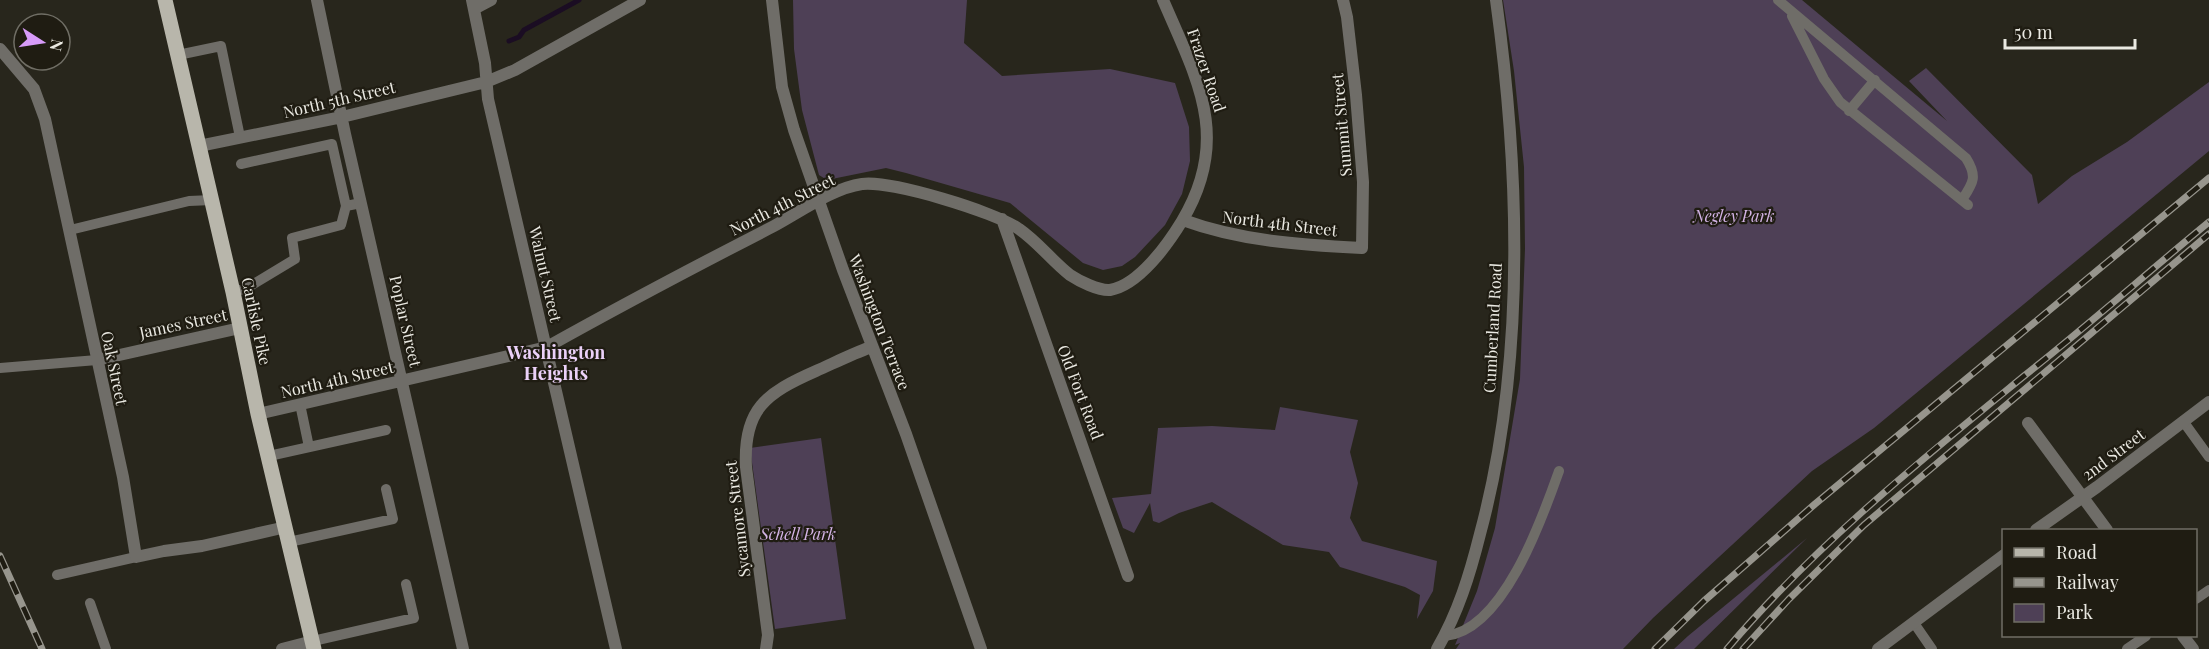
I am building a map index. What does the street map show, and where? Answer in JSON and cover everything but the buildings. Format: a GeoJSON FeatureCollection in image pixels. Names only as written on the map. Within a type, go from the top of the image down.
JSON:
{"type":"FeatureCollection","features":[{"type":"Feature","properties":{"kind":"main road","name":"Carlisle Pike"},"geometry":{"type":"LineString","coordinates":[[165,0],[212,200],[258,414],[313,645]]}},
{"type":"Feature","properties":{"kind":"street","name":"Poplar Street"},"geometry":{"type":"LineString","coordinates":[[317,0],[463,649]]}},
{"type":"Feature","properties":{"kind":"street"},"geometry":{"type":"LineString","coordinates":[[486,82],[473,4],[491,0]]}},
{"type":"Feature","properties":{"kind":"street","name":"North 5th Street"},"geometry":{"type":"LineString","coordinates":[[199,146],[342,117],[486,82],[515,70],[640,0]]}},
{"type":"Feature","properties":{"kind":"street","name":"Washington Terrace"},"geometry":{"type":"LineString","coordinates":[[772,0],[782,87],[794,130],[914,456],[981,649]]}},
{"type":"Feature","properties":{"kind":"street","name":"Frazer Road"},"geometry":{"type":"LineString","coordinates":[[1163,0],[1191,66],[1208,123],[1206,158],[1200,180],[1183,220]]}},
{"type":"Feature","properties":{"kind":"street","name":"Summit Street"},"geometry":{"type":"LineString","coordinates":[[1343,0],[1347,17],[1363,182],[1362,248]]}},
{"type":"Feature","properties":{"kind":"street","name":"Cumberland Road"},"geometry":{"type":"LineString","coordinates":[[1437,649],[1460,604],[1489,501],[1509,356],[1513,284],[1513,182],[1511,128],[1496,0]]}},
{"type":"Feature","properties":{"kind":"street","name":"Oak Street"},"geometry":{"type":"LineString","coordinates":[[0,49],[34,89],[40,101],[123,477],[136,557]]}},
{"type":"Feature","properties":{"kind":"street","name":"Walnut Street"},"geometry":{"type":"LineString","coordinates":[[486,82],[488,99],[616,649]]}},
{"type":"Feature","properties":{"kind":"street","name":"North 4th Street"},"geometry":{"type":"LineString","coordinates":[[258,414],[547,347],[586,324],[819,202],[859,184],[871,183],[903,189],[1002,219],[1029,237],[1071,276],[1105,290],[1112,290],[1138,275],[1153,261],[1183,220],[1216,232],[1238,236],[1362,248]]}},
{"type":"Feature","properties":{"kind":"street","name":"Old Fort Road"},"geometry":{"type":"LineString","coordinates":[[1002,219],[1128,576]]}},
{"type":"Feature","properties":{"kind":"street","name":"James Street"},"geometry":{"type":"LineString","coordinates":[[97,360],[240,328]]}},
{"type":"Feature","properties":{"kind":"street","name":"Sycamore Street"},"geometry":{"type":"LineString","coordinates":[[766,649],[768,635],[746,467],[745,446],[749,426],[758,410],[785,384],[872,347]]}},
{"type":"Feature","properties":{"kind":"street","name":"2nd Street"},"geometry":{"type":"LineString","coordinates":[[2039,529],[2209,402]]}},
{"type":"Feature","properties":{"kind":"street"},"geometry":{"type":"LineString","coordinates":[[2028,423],[2106,529]]}},
{"type":"Feature","properties":{"kind":"street"},"geometry":{"type":"LineString","coordinates":[[136,557],[288,534]]}},
{"type":"Feature","properties":{"kind":"street"},"geometry":{"type":"LineString","coordinates":[[1878,649],[2002,557]]}},
{"type":"Feature","properties":{"kind":"street"},"geometry":{"type":"LineString","coordinates":[[2184,637],[2193,649]]}},
{"type":"Feature","properties":{"kind":"street"},"geometry":{"type":"LineString","coordinates":[[282,649],[313,645]]}},
{"type":"Feature","properties":{"kind":"lane"},"geometry":{"type":"LineString","coordinates":[[1779,0],[1966,158],[1974,173],[1973,183],[1965,203],[1840,102],[1824,79],[1788,8]]}},
{"type":"Feature","properties":{"kind":"lane"},"geometry":{"type":"LineString","coordinates":[[178,55],[221,46],[240,137]]}},
{"type":"Feature","properties":{"kind":"lane"},"geometry":{"type":"LineString","coordinates":[[1849,111],[1875,80]]}},
{"type":"Feature","properties":{"kind":"lane"},"geometry":{"type":"LineString","coordinates":[[232,292],[247,288],[295,259],[292,238],[341,225],[346,206],[332,144],[241,164]]}},
{"type":"Feature","properties":{"kind":"lane"},"geometry":{"type":"LineString","coordinates":[[337,165],[352,162]]}},
{"type":"Feature","properties":{"kind":"lane"},"geometry":{"type":"LineString","coordinates":[[70,230],[189,201],[212,200]]}},
{"type":"Feature","properties":{"kind":"lane"},"geometry":{"type":"LineString","coordinates":[[346,206],[361,203]]}},
{"type":"Feature","properties":{"kind":"lane"},"geometry":{"type":"LineString","coordinates":[[0,368],[97,360]]}},
{"type":"Feature","properties":{"kind":"lane"},"geometry":{"type":"LineString","coordinates":[[300,404],[309,447]]}},
{"type":"Feature","properties":{"kind":"lane"},"geometry":{"type":"LineString","coordinates":[[2183,421],[2209,457]]}},
{"type":"Feature","properties":{"kind":"lane"},"geometry":{"type":"LineString","coordinates":[[269,456],[386,430]]}},
{"type":"Feature","properties":{"kind":"lane"},"geometry":{"type":"LineString","coordinates":[[1445,636],[1465,631],[1496,603],[1530,543],[1559,471]]}},
{"type":"Feature","properties":{"kind":"lane"},"geometry":{"type":"LineString","coordinates":[[288,534],[393,519],[386,489]]}},
{"type":"Feature","properties":{"kind":"lane"},"geometry":{"type":"LineString","coordinates":[[57,575],[136,557]]}},
{"type":"Feature","properties":{"kind":"lane"},"geometry":{"type":"LineString","coordinates":[[313,645],[414,618],[406,584]]}},
{"type":"Feature","properties":{"kind":"lane"},"geometry":{"type":"LineString","coordinates":[[90,603],[106,649]]}},
{"type":"Feature","properties":{"kind":"lane"},"geometry":{"type":"LineString","coordinates":[[1914,623],[1932,649]]}},
{"type":"Feature","properties":{"kind":"lane"},"geometry":{"type":"LineString","coordinates":[[2127,649],[2144,637]]}},
{"type":"Feature","properties":{"kind":"green space"},"geometry":{"type":"Polygon","coordinates":[[[793,0],[967,0],[964,43],[1002,76],[1110,69],[1175,83],[1189,127],[1190,161],[1182,194],[1165,225],[1135,257],[1122,266],[1103,270],[1083,263],[1010,203],[886,168],[827,180],[819,175],[802,110],[794,49],[793,0]]]}},
{"type":"Feature","properties":{"kind":"green space","name":"Negley Park"},"geometry":{"type":"Polygon","coordinates":[[[1503,0],[1802,0],[1947,121],[1909,81],[1926,68],[2032,175],[2038,204],[2072,176],[2127,142],[2209,82],[2209,151],[1874,428],[1812,471],[1653,618],[1623,649],[1456,649],[1460,643],[1455,645],[1477,591],[1495,528],[1520,379],[1525,249],[1524,167],[1514,71],[1503,0]]]}},
{"type":"Feature","properties":{"kind":"green space"},"geometry":{"type":"Polygon","coordinates":[[[1280,407],[1358,420],[1350,452],[1358,483],[1350,518],[1362,541],[1437,561],[1433,591],[1417,619],[1420,595],[1405,587],[1340,567],[1329,552],[1283,545],[1212,502],[1179,513],[1159,523],[1153,521],[1150,503],[1134,533],[1123,528],[1112,498],[1151,494],[1158,428],[1212,426],[1275,430],[1280,407]]]}},
{"type":"Feature","properties":{"kind":"green space","name":"Schell Park"},"geometry":{"type":"Polygon","coordinates":[[[821,438],[846,619],[775,629],[750,448],[821,438]]]}},
{"type":"Feature","properties":{"kind":"green space"},"geometry":{"type":"Polygon","coordinates":[[[1807,538],[1694,649],[1674,649],[1688,636],[1807,538]]]}},
{"type":"Feature","properties":{"kind":"waterway"},"geometry":{"type":"LineString","coordinates":[[509,41],[519,37],[524,30],[579,0]]}},
{"type":"Feature","properties":{"kind":"railway"},"geometry":{"type":"LineString","coordinates":[[1655,649],[1704,601],[1815,504],[2209,178]]}},
{"type":"Feature","properties":{"kind":"railway"},"geometry":{"type":"LineString","coordinates":[[1727,649],[1795,575],[1869,506],[2209,222]]}},
{"type":"Feature","properties":{"kind":"railway"},"geometry":{"type":"LineString","coordinates":[[1743,649],[1789,599],[1864,525],[2209,234]]}},
{"type":"Feature","properties":{"kind":"railway"},"geometry":{"type":"LineString","coordinates":[[0,556],[42,649]]}},
{"type":"Feature","properties":{"kind":"district","name":"Washington Heights"},"geometry":{"type":"Point","coordinates":[556,362]}}]}
